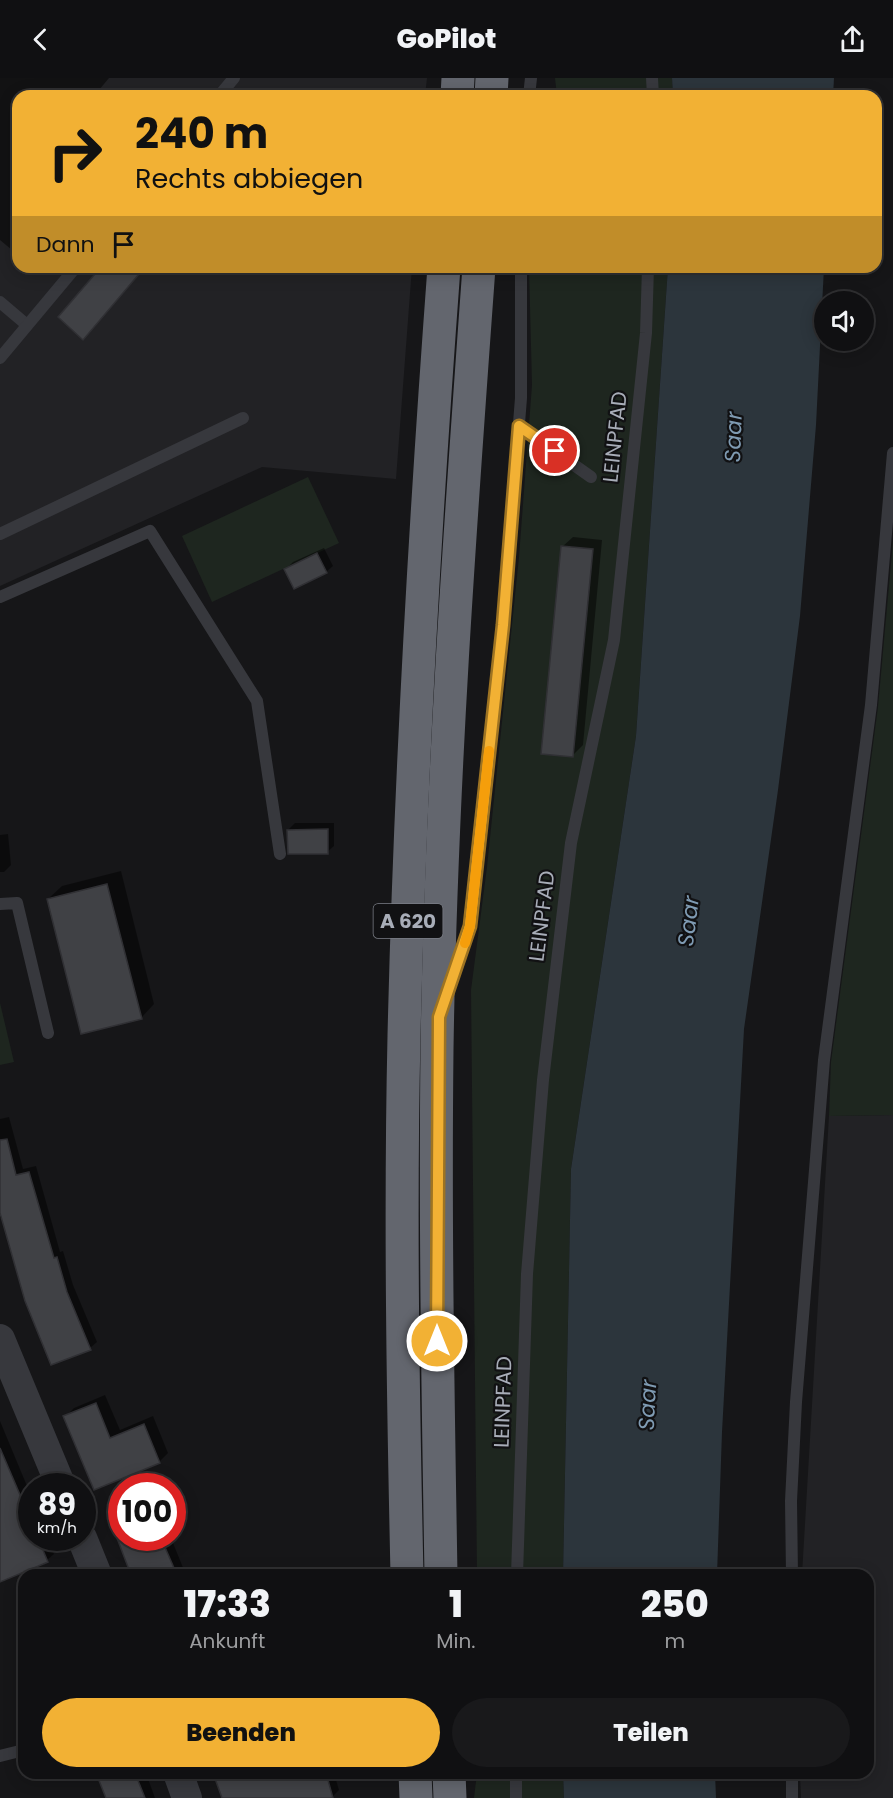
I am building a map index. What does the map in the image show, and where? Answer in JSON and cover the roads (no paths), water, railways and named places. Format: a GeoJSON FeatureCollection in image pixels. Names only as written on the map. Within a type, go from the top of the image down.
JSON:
{"type":"FeatureCollection","features":[{"type":"Feature","properties":{"kind":"highway","name":"A 620"},"geometry":{"type":"LineString","coordinates":[[407,1569],[402,1338],[404,1038],[411,825],[422,608],[444,273]]}},
{"type":"Feature","properties":{"kind":"highway","name":"A 620"},"geometry":{"type":"LineString","coordinates":[[441,1569],[437,1341],[439,1017],[453,647],[479,273]]}},
{"type":"Feature","properties":{"kind":"highway"},"geometry":{"type":"LineString","coordinates":[[415,1779],[416,1798]]}},
{"type":"Feature","properties":{"kind":"highway"},"geometry":{"type":"LineString","coordinates":[[449,1779],[450,1798]]}},
{"type":"Feature","properties":{"kind":"street"},"geometry":{"type":"LineString","coordinates":[[0,1339],[56,1473]]}},
{"type":"Feature","properties":{"kind":"street"},"geometry":{"type":"LineString","coordinates":[[87,1551],[95,1569]]}},
{"type":"Feature","properties":{"kind":"street"},"geometry":{"type":"LineString","coordinates":[[180,1779],[187,1798]]}},
{"type":"Feature","properties":{"kind":"lane"},"geometry":{"type":"LineString","coordinates":[[224,90],[234,78]]}},
{"type":"Feature","properties":{"kind":"lane"},"geometry":{"type":"LineString","coordinates":[[0,358],[71,273]]}},
{"type":"Feature","properties":{"kind":"lane"},"geometry":{"type":"LineString","coordinates":[[439,1017],[470,926],[503,625],[519,426],[521,273]]}},
{"type":"Feature","properties":{"kind":"lane","name":"LEINPFAD"},"geometry":{"type":"LineString","coordinates":[[517,1569],[527,1274],[543,1080],[571,843],[614,640],[646,333],[648,273]]}},
{"type":"Feature","properties":{"kind":"lane"},"geometry":{"type":"LineString","coordinates":[[0,302],[27,325]]}},
{"type":"Feature","properties":{"kind":"lane"},"geometry":{"type":"LineString","coordinates":[[0,534],[243,418]]}},
{"type":"Feature","properties":{"kind":"lane"},"geometry":{"type":"LineString","coordinates":[[519,426],[591,477]]}},
{"type":"Feature","properties":{"kind":"lane"},"geometry":{"type":"LineString","coordinates":[[792,1569],[791,1501],[796,1402],[824,1060],[872,705],[893,453]]}},
{"type":"Feature","properties":{"kind":"lane"},"geometry":{"type":"LineString","coordinates":[[0,597],[150,531],[257,701],[280,854]]}},
{"type":"Feature","properties":{"kind":"lane"},"geometry":{"type":"LineString","coordinates":[[0,904],[17,903],[48,1033]]}},
{"type":"Feature","properties":{"kind":"lane"},"geometry":{"type":"LineString","coordinates":[[0,1756],[18,1752]]}},
{"type":"Feature","properties":{"kind":"lane"},"geometry":{"type":"LineString","coordinates":[[516,1779],[516,1798]]}},
{"type":"Feature","properties":{"kind":"lane"},"geometry":{"type":"LineString","coordinates":[[792,1779],[792,1798]]}},
{"type":"Feature","properties":{"kind":"water"},"geometry":{"type":"Polygon","coordinates":[[[672,78],[834,78],[833,90],[673,90],[672,78]]]}},
{"type":"Feature","properties":{"kind":"water","name":"Saar"},"geometry":{"type":"Polygon","coordinates":[[[668,273],[824,273],[823,291],[814,291],[814,351],[820,351],[800,616],[744,1029],[722,1432],[717,1569],[563,1569],[571,1169],[636,736],[668,273]]]}},
{"type":"Feature","properties":{"kind":"water"},"geometry":{"type":"Polygon","coordinates":[[[563,1779],[715,1779],[716,1798],[564,1798],[563,1779]]]}}]}
